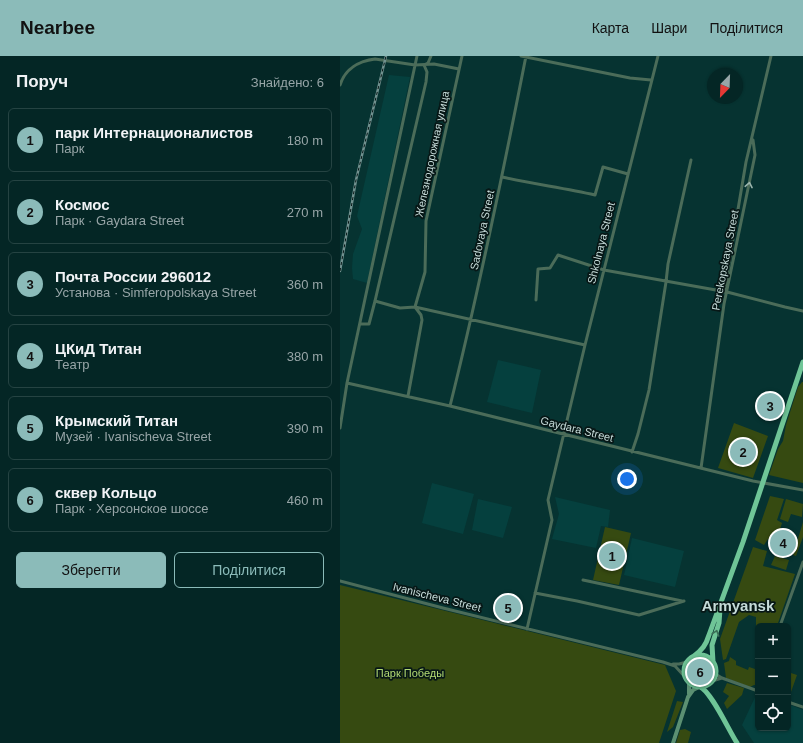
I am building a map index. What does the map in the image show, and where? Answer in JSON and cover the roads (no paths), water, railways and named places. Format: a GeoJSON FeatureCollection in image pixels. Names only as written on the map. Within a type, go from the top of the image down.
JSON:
{"type":"FeatureCollection","features":[{"type":"Feature","properties":{"kind":"highway"},"geometry":{"type":"LineString","coordinates":[[737,743],[712,697],[706,689],[687,680],[684,670],[687,662],[702,650],[706,644],[803,362]]}},
{"type":"Feature","properties":{"kind":"highway"},"geometry":{"type":"LineString","coordinates":[[712,697],[710,688],[715,671],[712,645],[719,623],[721,603]]}},
{"type":"Feature","properties":{"kind":"highway"},"geometry":{"type":"LineString","coordinates":[[694,656],[705,656],[713,663]]}},
{"type":"Feature","properties":{"kind":"highway"},"geometry":{"type":"LineString","coordinates":[[700,687],[712,681]]}},
{"type":"Feature","properties":{"kind":"main road"},"geometry":{"type":"LineString","coordinates":[[687,680],[688,697]]}},
{"type":"Feature","properties":{"kind":"main road"},"geometry":{"type":"LineString","coordinates":[[672,743],[688,697],[693,690],[700,687]]}},
{"type":"Feature","properties":{"kind":"street"},"geometry":{"type":"LineString","coordinates":[[340,428],[347,383],[417,56]]}},
{"type":"Feature","properties":{"kind":"street"},"geometry":{"type":"LineString","coordinates":[[424,66],[428,63],[431,56]]}},
{"type":"Feature","properties":{"kind":"street","name":"Железнодорожная улица"},"geometry":{"type":"LineString","coordinates":[[414,307],[425,272],[426,221],[462,56]]}},
{"type":"Feature","properties":{"kind":"street"},"geometry":{"type":"LineString","coordinates":[[521,56],[630,78],[651,80]]}},
{"type":"Feature","properties":{"kind":"street","name":"Sadovaya Street"},"geometry":{"type":"LineString","coordinates":[[450,406],[471,320],[502,178],[526,56]]}},
{"type":"Feature","properties":{"kind":"street","name":"Shkolnaya Street"},"geometry":{"type":"LineString","coordinates":[[527,629],[552,520],[548,500],[585,345],[658,56]]}},
{"type":"Feature","properties":{"kind":"street","name":"Perekopskaya Street"},"geometry":{"type":"LineString","coordinates":[[701,468],[725,292],[755,155],[752,140],[771,56]]}},
{"type":"Feature","properties":{"kind":"street"},"geometry":{"type":"LineString","coordinates":[[340,85],[346,72],[356,65],[375,59],[424,66],[434,64],[459,69]]}},
{"type":"Feature","properties":{"kind":"street","name":"Железнодорожная улица"},"geometry":{"type":"LineString","coordinates":[[360,324],[369,324],[375,301],[426,82],[427,72],[424,66]]}},
{"type":"Feature","properties":{"kind":"street"},"geometry":{"type":"LineString","coordinates":[[725,292],[746,162],[752,140]]}},
{"type":"Feature","properties":{"kind":"street"},"geometry":{"type":"LineString","coordinates":[[632,452],[649,390],[668,264],[691,160]]}},
{"type":"Feature","properties":{"kind":"street"},"geometry":{"type":"LineString","coordinates":[[502,178],[594,195],[602,167],[628,174]]}},
{"type":"Feature","properties":{"kind":"street"},"geometry":{"type":"LineString","coordinates":[[536,300],[538,269],[550,268],[558,254],[604,270],[725,292],[785,308],[803,311]]}},
{"type":"Feature","properties":{"kind":"street"},"geometry":{"type":"LineString","coordinates":[[375,301],[400,308],[414,307],[585,345]]}},
{"type":"Feature","properties":{"kind":"street"},"geometry":{"type":"LineString","coordinates":[[408,396],[422,320],[421,315],[414,307]]}},
{"type":"Feature","properties":{"kind":"street","name":"Gaydara Street"},"geometry":{"type":"LineString","coordinates":[[347,383],[450,406],[762,483],[803,490]]}},
{"type":"Feature","properties":{"kind":"street"},"geometry":{"type":"LineString","coordinates":[[781,623],[803,562]]}},
{"type":"Feature","properties":{"kind":"street"},"geometry":{"type":"LineString","coordinates":[[535,593],[639,615],[684,601],[583,580]]}},
{"type":"Feature","properties":{"kind":"street","name":"Ivanischeva Street"},"geometry":{"type":"LineString","coordinates":[[340,581],[669,664],[675,666],[687,680]]}},
{"type":"Feature","properties":{"kind":"street","name":"Ivanischeva Street"},"geometry":{"type":"LineString","coordinates":[[669,664],[687,662]]}},
{"type":"Feature","properties":{"kind":"street"},"geometry":{"type":"LineString","coordinates":[[715,671],[717,675],[722,678],[755,689]]}},
{"type":"Feature","properties":{"kind":"street"},"geometry":{"type":"LineString","coordinates":[[712,681],[722,678]]}},
{"type":"Feature","properties":{"kind":"street"},"geometry":{"type":"LineString","coordinates":[[791,703],[803,707]]}},
{"type":"Feature","properties":{"kind":"railway"},"geometry":{"type":"LineString","coordinates":[[340,271],[356,180],[386,56]]}},
{"type":"Feature","properties":{"kind":"place","name":"Почта России 296012"},"geometry":{"type":"Point","coordinates":[770,406]}},
{"type":"Feature","properties":{"kind":"place","name":"Космос"},"geometry":{"type":"Point","coordinates":[743,452]}},
{"type":"Feature","properties":{"kind":"place","name":"ЦКиД Титан"},"geometry":{"type":"Point","coordinates":[783,543]}},
{"type":"Feature","properties":{"kind":"place","name":"парк Интернационалистов"},"geometry":{"type":"Point","coordinates":[612,556]}},
{"type":"Feature","properties":{"kind":"place","name":"Крымский Титан"},"geometry":{"type":"Point","coordinates":[508,608]}},
{"type":"Feature","properties":{"kind":"place","name":"сквер Кольцо"},"geometry":{"type":"Point","coordinates":[700,672]}},
{"type":"Feature","properties":{"kind":"district","name":"Armyansk"},"geometry":{"type":"Point","coordinates":[738,605]}},
{"type":"Feature","properties":{"kind":"park label","name":"Парк Победы"},"geometry":{"type":"Point","coordinates":[410,673]}}]}
